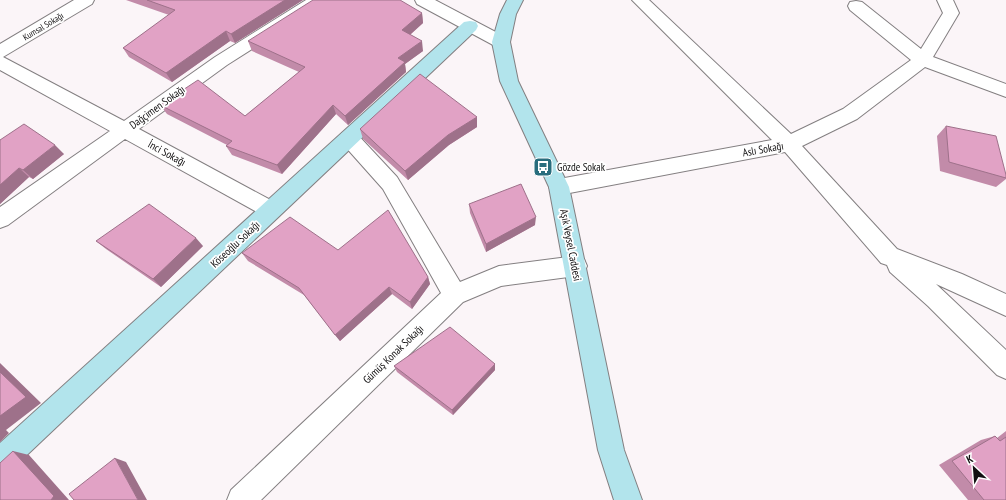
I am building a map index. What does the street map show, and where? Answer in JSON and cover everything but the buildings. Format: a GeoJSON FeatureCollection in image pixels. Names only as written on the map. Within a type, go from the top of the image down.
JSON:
{"type":"FeatureCollection","features":[{"type":"Feature","properties":{"kind":"street","name":"Kumsal Sokağı"},"geometry":{"type":"LineString","coordinates":[[0,52],[86,0]]}},
{"type":"Feature","properties":{"kind":"street","name":"Dağçimen Sokağı"},"geometry":{"type":"LineString","coordinates":[[0,219],[221,61],[317,0]]}},
{"type":"Feature","properties":{"kind":"street"},"geometry":{"type":"LineString","coordinates":[[423,0],[501,42]]}},
{"type":"Feature","properties":{"kind":"street","name":"Aşık Veysel Caddesi"},"geometry":{"type":"LineString","coordinates":[[515,0],[508,14],[501,42],[509,81],[559,187],[576,266],[611,450],[628,500]]}},
{"type":"Feature","properties":{"kind":"street"},"geometry":{"type":"LineString","coordinates":[[640,0],[789,144],[889,256],[1006,367]]}},
{"type":"Feature","properties":{"kind":"street","name":"Aslı Sokağı"},"geometry":{"type":"LineString","coordinates":[[559,187],[789,144],[850,114],[922,60],[952,13],[945,0]]}},
{"type":"Feature","properties":{"kind":"street"},"geometry":{"type":"LineString","coordinates":[[856,6],[922,60],[1006,91]]}},
{"type":"Feature","properties":{"kind":"street","name":"Köseoğlu Sokağı"},"geometry":{"type":"LineString","coordinates":[[0,461],[470,26]]}},
{"type":"Feature","properties":{"kind":"street","name":"İnci Sokağı"},"geometry":{"type":"LineString","coordinates":[[0,62],[271,210]]}},
{"type":"Feature","properties":{"kind":"street"},"geometry":{"type":"LineString","coordinates":[[349,138],[390,183],[455,295]]}},
{"type":"Feature","properties":{"kind":"street"},"geometry":{"type":"LineString","coordinates":[[889,256],[954,281],[1006,305]]}},
{"type":"Feature","properties":{"kind":"street","name":"Gümüş Konak Sokağı"},"geometry":{"type":"LineString","coordinates":[[241,500],[455,295],[499,276],[576,266]]}},
{"type":"Feature","properties":{"kind":"place","name":"Gözde Sokak"},"geometry":{"type":"Point","coordinates":[543,167]}}]}
